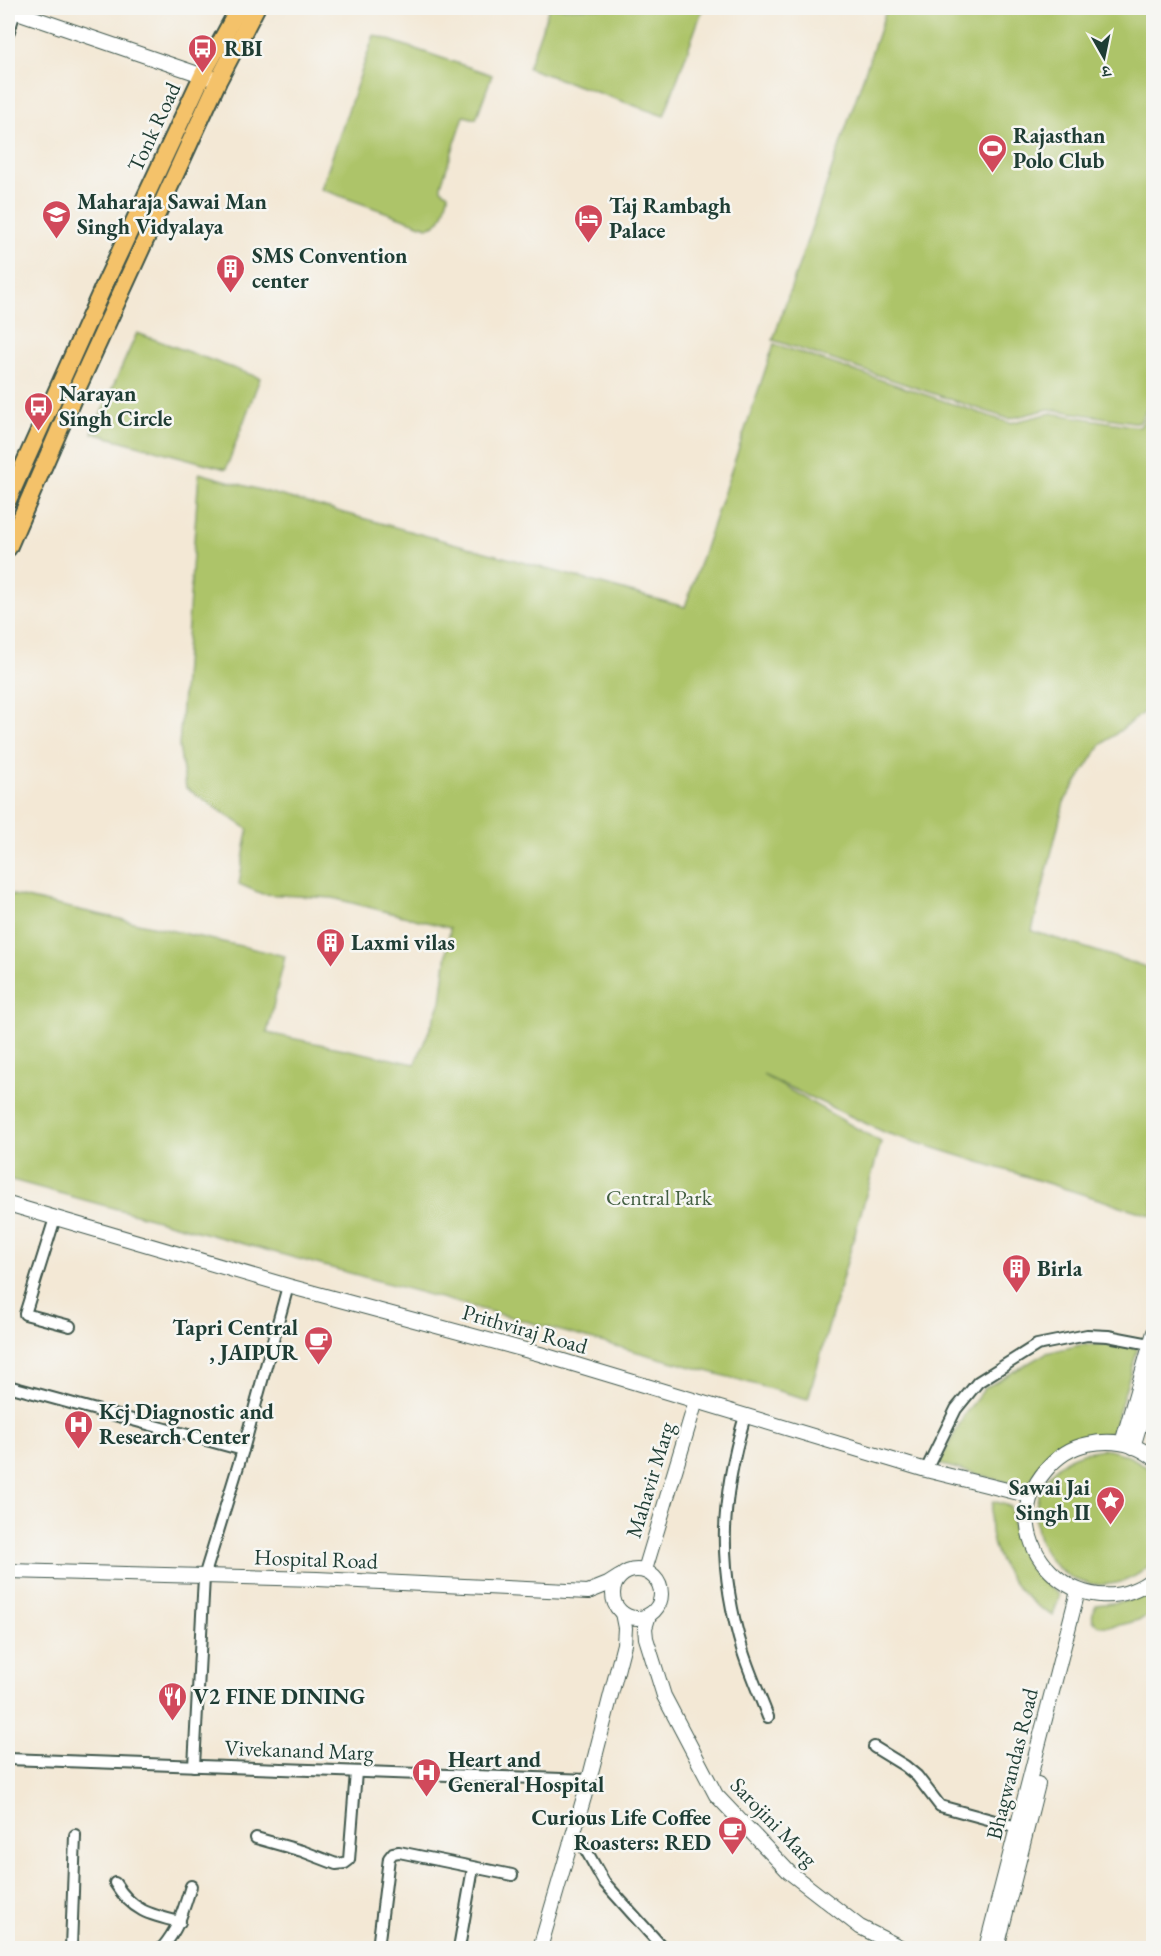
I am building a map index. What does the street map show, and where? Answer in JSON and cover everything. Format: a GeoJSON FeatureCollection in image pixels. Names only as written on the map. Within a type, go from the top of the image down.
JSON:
{"type":"FeatureCollection","features":[{"type":"Feature","properties":{"kind":"main road","name":"Tonk Road"},"geometry":{"type":"LineString","coordinates":[[38,431],[211,78],[239,8]]}},
{"type":"Feature","properties":{"kind":"main road"},"geometry":{"type":"LineString","coordinates":[[10,504],[27,502],[211,78],[256,8]]}},
{"type":"Feature","properties":{"kind":"main road"},"geometry":{"type":"LineString","coordinates":[[8,465],[23,454],[38,431]]}},
{"type":"Feature","properties":{"kind":"main road"},"geometry":{"type":"LineString","coordinates":[[8,548],[10,504],[38,431]]}},
{"type":"Feature","properties":{"kind":"street"},"geometry":{"type":"LineString","coordinates":[[8,34],[11,10],[211,78]]}},
{"type":"Feature","properties":{"kind":"street","name":"Prithviraj Road"},"geometry":{"type":"LineString","coordinates":[[8,1204],[288,1286],[540,1354],[926,1470],[1031,1496]]}},
{"type":"Feature","properties":{"kind":"street"},"geometry":{"type":"LineString","coordinates":[[55,1218],[25,1314],[70,1326]]}},
{"type":"Feature","properties":{"kind":"street"},"geometry":{"type":"LineString","coordinates":[[194,1766],[204,1577],[243,1450],[288,1286]]}},
{"type":"Feature","properties":{"kind":"street"},"geometry":{"type":"LineString","coordinates":[[926,1470],[956,1409],[978,1382],[1037,1344],[1087,1335],[1152,1338],[1128,1445]]}},
{"type":"Feature","properties":{"kind":"street"},"geometry":{"type":"LineString","coordinates":[[1128,1445],[1154,1377]]}},
{"type":"Feature","properties":{"kind":"street"},"geometry":{"type":"LineString","coordinates":[[8,1386],[243,1450]]}},
{"type":"Feature","properties":{"kind":"street","name":"Mahavir Marg"},"geometry":{"type":"LineString","coordinates":[[645,1570],[696,1401]]}},
{"type":"Feature","properties":{"kind":"street"},"geometry":{"type":"LineString","coordinates":[[745,1416],[733,1458],[725,1509],[724,1557],[731,1605],[743,1654],[768,1717]]}},
{"type":"Feature","properties":{"kind":"street"},"geometry":{"type":"LineString","coordinates":[[1154,1458],[1128,1445],[1109,1442],[1084,1444],[1061,1455],[1043,1473],[1031,1496],[1028,1512],[1029,1529],[1040,1560],[1064,1583],[1082,1592],[1118,1594],[1133,1590],[1154,1578]]}},
{"type":"Feature","properties":{"kind":"street"},"geometry":{"type":"LineString","coordinates":[[540,1948],[590,1780],[620,1663],[625,1628],[622,1613],[613,1600],[612,1592],[619,1577],[631,1570],[645,1570],[657,1580],[662,1595],[656,1610],[649,1615],[636,1618],[622,1613]]}},
{"type":"Feature","properties":{"kind":"street","name":"Hospital Road"},"geometry":{"type":"LineString","coordinates":[[8,1571],[317,1579],[588,1592],[619,1577]]}},
{"type":"Feature","properties":{"kind":"street"},"geometry":{"type":"LineString","coordinates":[[588,1592],[613,1600]]}},
{"type":"Feature","properties":{"kind":"street","name":"Bhagwandas Road"},"geometry":{"type":"LineString","coordinates":[[986,1948],[1082,1592]]}},
{"type":"Feature","properties":{"kind":"street","name":"Bhagwandas Road"},"geometry":{"type":"LineString","coordinates":[[997,1948],[1082,1592]]}},
{"type":"Feature","properties":{"kind":"street","name":"Sarojini Marg"},"geometry":{"type":"LineString","coordinates":[[649,1615],[645,1628],[652,1664],[664,1696],[716,1795],[789,1872],[860,1927],[902,1948]]}},
{"type":"Feature","properties":{"kind":"street"},"geometry":{"type":"LineString","coordinates":[[620,1663],[627,1655],[636,1653],[644,1655],[652,1664]]}},
{"type":"Feature","properties":{"kind":"street"},"geometry":{"type":"LineString","coordinates":[[874,1747],[917,1776],[940,1806],[1017,1827]]}},
{"type":"Feature","properties":{"kind":"street","name":"Vivekanand Marg"},"geometry":{"type":"LineString","coordinates":[[8,1759],[590,1780]]}},
{"type":"Feature","properties":{"kind":"street"},"geometry":{"type":"LineString","coordinates":[[256,1838],[302,1851],[336,1864],[345,1863],[349,1860],[356,1772]]}},
{"type":"Feature","properties":{"kind":"street"},"geometry":{"type":"LineString","coordinates":[[574,1829],[604,1882],[663,1948]]}},
{"type":"Feature","properties":{"kind":"street"},"geometry":{"type":"LineString","coordinates":[[71,1948],[75,1835]]}},
{"type":"Feature","properties":{"kind":"street"},"geometry":{"type":"LineString","coordinates":[[378,1948],[389,1858],[393,1853],[399,1852],[512,1875]]}},
{"type":"Feature","properties":{"kind":"street"},"geometry":{"type":"LineString","coordinates":[[459,1948],[473,1868]]}},
{"type":"Feature","properties":{"kind":"street"},"geometry":{"type":"LineString","coordinates":[[115,1883],[121,1893],[143,1913],[180,1922]]}},
{"type":"Feature","properties":{"kind":"street"},"geometry":{"type":"LineString","coordinates":[[162,1948],[174,1934],[180,1922],[190,1886]]}},
{"type":"Feature","properties":{"kind":"green space"},"geometry":{"type":"Polygon","coordinates":[[[549,8],[703,8],[664,116],[528,68],[549,8]]]}},
{"type":"Feature","properties":{"kind":"green space","name":"Rajasthan Polo Club"},"geometry":{"type":"Polygon","coordinates":[[[887,8],[1153,8],[1154,396],[1139,423],[1049,409],[1009,419],[773,340],[887,8]]]}},
{"type":"Feature","properties":{"kind":"green space"},"geometry":{"type":"Polygon","coordinates":[[[374,35],[492,75],[476,119],[464,116],[441,185],[441,189],[448,194],[448,197],[440,220],[432,226],[427,227],[321,189],[374,35]]]}},
{"type":"Feature","properties":{"kind":"green space"},"geometry":{"type":"Polygon","coordinates":[[[137,333],[260,378],[226,469],[92,433],[137,333]]]}},
{"type":"Feature","properties":{"kind":"green space","name":"Central Park"},"geometry":{"type":"Polygon","coordinates":[[[774,344],[1010,423],[1051,413],[1140,427],[1153,402],[1153,705],[1100,746],[1064,802],[1032,931],[1153,969],[1153,1216],[886,1133],[763,1075],[881,1142],[808,1399],[8,1179],[8,894],[285,956],[267,1033],[415,1064],[441,1002],[450,928],[333,898],[262,894],[239,884],[248,829],[186,788],[179,747],[199,473],[685,607],[774,344]]]}},
{"type":"Feature","properties":{"kind":"green space"},"geometry":{"type":"Polygon","coordinates":[[[1105,1344],[1138,1348],[1113,1431],[1051,1457],[1024,1487],[939,1464],[964,1415],[985,1388],[1046,1353],[1080,1345],[1105,1344]]]}},
{"type":"Feature","properties":{"kind":"green space"},"geometry":{"type":"Polygon","coordinates":[[[1101,1449],[1129,1456],[1153,1473],[1153,1561],[1134,1577],[1110,1584],[1086,1583],[1066,1575],[1051,1560],[1040,1542],[1036,1522],[1037,1500],[1046,1480],[1071,1457],[1101,1449]]]}},
{"type":"Feature","properties":{"kind":"green space"},"geometry":{"type":"Polygon","coordinates":[[[993,1501],[1010,1506],[1014,1531],[1025,1561],[1043,1582],[1058,1594],[1053,1616],[1038,1607],[1025,1595],[1004,1568],[996,1552],[992,1536],[990,1519],[993,1501]]]}},
{"type":"Feature","properties":{"kind":"green space"},"geometry":{"type":"Polygon","coordinates":[[[1153,1588],[1153,1614],[1136,1621],[1112,1626],[1095,1623],[1092,1616],[1096,1605],[1127,1601],[1153,1588]]]}},
{"type":"Feature","properties":{"kind":"place","name":"RBI"},"geometry":{"type":"Point","coordinates":[203,74]}},
{"type":"Feature","properties":{"kind":"place","name":"Rajasthan Polo Club"},"geometry":{"type":"Point","coordinates":[992,174]}},
{"type":"Feature","properties":{"kind":"place","name":"Maharaja Sawai Man Singh Vidyalaya"},"geometry":{"type":"Point","coordinates":[56,240]}},
{"type":"Feature","properties":{"kind":"place","name":"Taj Rambagh Palace"},"geometry":{"type":"Point","coordinates":[588,244]}},
{"type":"Feature","properties":{"kind":"place","name":"SMS Convention center"},"geometry":{"type":"Point","coordinates":[231,294]}},
{"type":"Feature","properties":{"kind":"place","name":"Narayan Singh Circle"},"geometry":{"type":"Point","coordinates":[38,432]}},
{"type":"Feature","properties":{"kind":"place","name":"Laxmi vilas"},"geometry":{"type":"Point","coordinates":[330,968]}},
{"type":"Feature","properties":{"kind":"place","name":"Birla"},"geometry":{"type":"Point","coordinates":[1016,1294]}},
{"type":"Feature","properties":{"kind":"place","name":"Tapri Central , JAIPUR"},"geometry":{"type":"Point","coordinates":[319,1366]}},
{"type":"Feature","properties":{"kind":"place","name":"Kcj Diagnostic and Research Center"},"geometry":{"type":"Point","coordinates":[78,1450]}},
{"type":"Feature","properties":{"kind":"place","name":"Sawai Jai Singh II"},"geometry":{"type":"Point","coordinates":[1111,1526]}},
{"type":"Feature","properties":{"kind":"place","name":"V2 FINE DINING"},"geometry":{"type":"Point","coordinates":[172,1722]}},
{"type":"Feature","properties":{"kind":"place","name":"Heart and General Hospital"},"geometry":{"type":"Point","coordinates":[427,1798]}},
{"type":"Feature","properties":{"kind":"place","name":"Curious Life Coffee Roasters: RED"},"geometry":{"type":"Point","coordinates":[732,1856]}}]}
